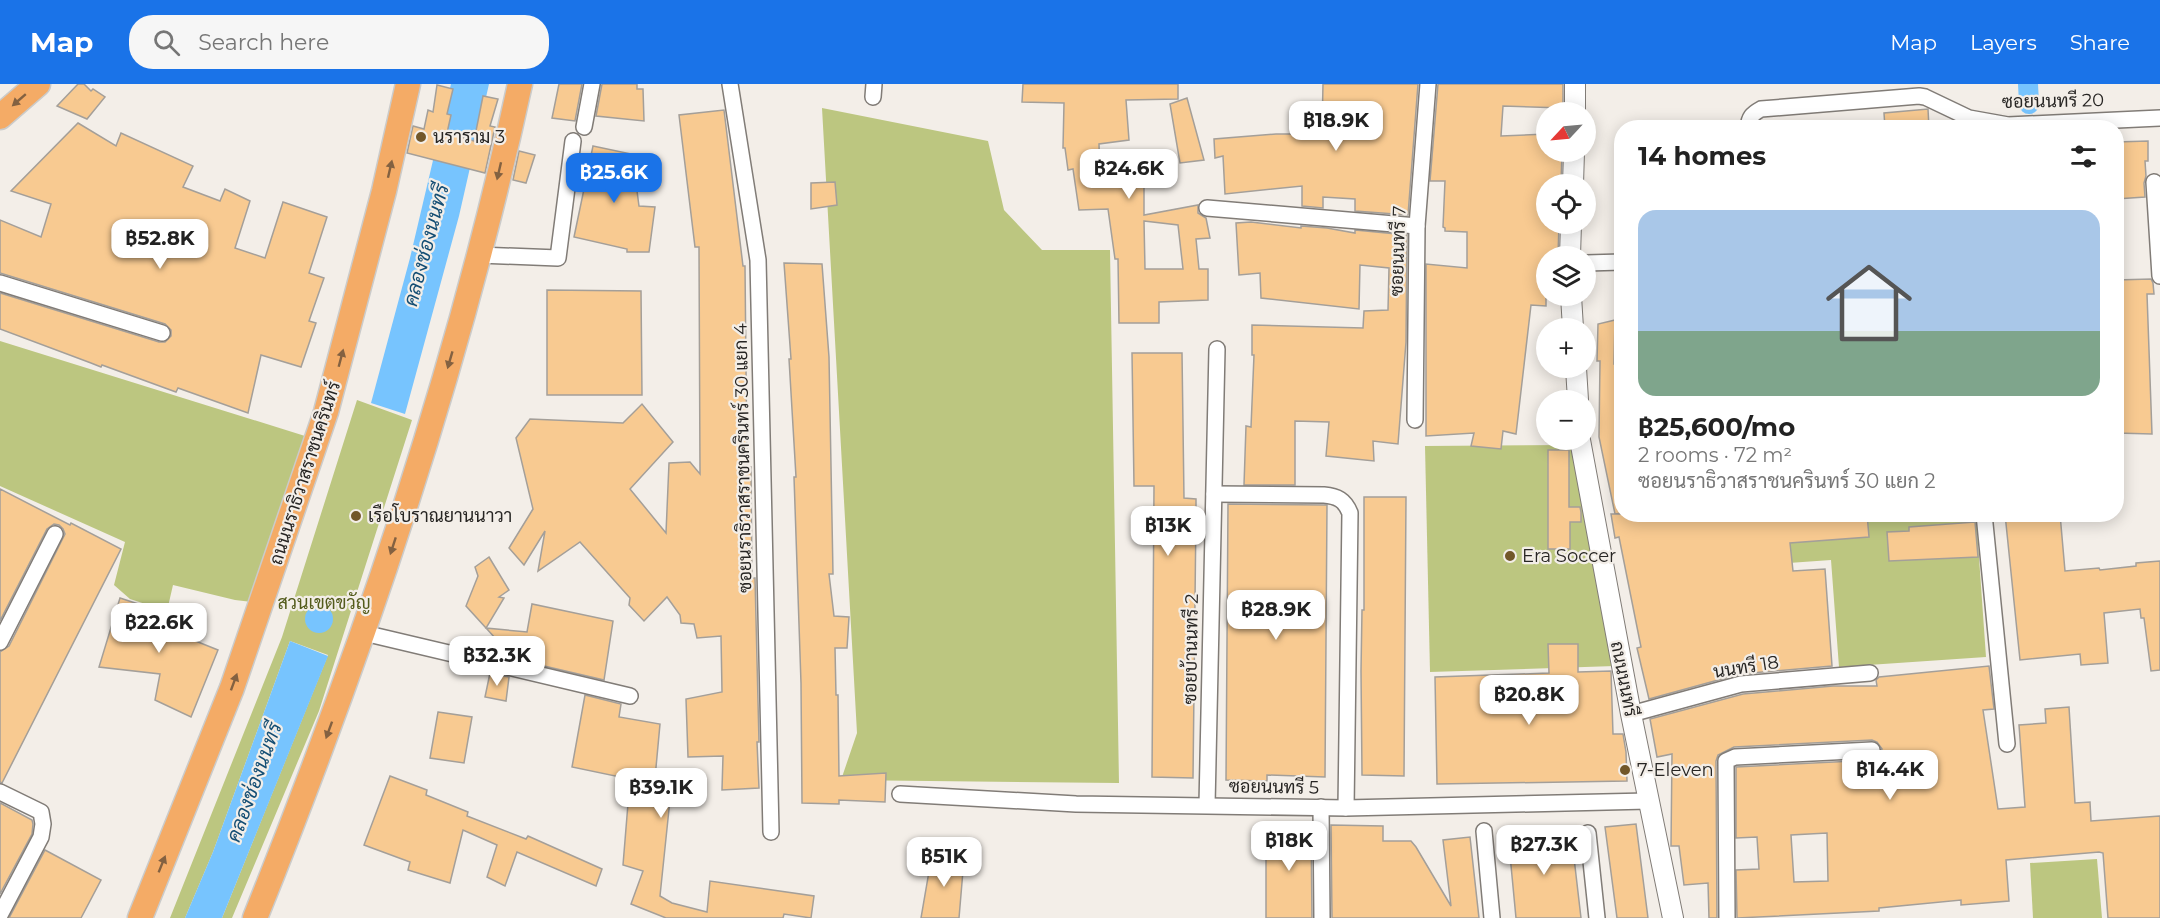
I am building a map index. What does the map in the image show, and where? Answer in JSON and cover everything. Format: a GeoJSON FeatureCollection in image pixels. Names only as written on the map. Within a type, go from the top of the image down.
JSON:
{"type":"FeatureCollection","features":[{"type":"Feature","properties":{"kind":"main road"},"geometry":{"type":"LineString","coordinates":[[0,117],[38,84]]}},
{"type":"Feature","properties":{"kind":"main road","name":"ถนนนราธิวาสราชนครินทร์"},"geometry":{"type":"LineString","coordinates":[[140,918],[232,688],[326,412],[384,191],[408,84]]}},
{"type":"Feature","properties":{"kind":"main road"},"geometry":{"type":"LineString","coordinates":[[255,918],[326,739],[364,633],[431,425],[479,255],[520,84]]}},
{"type":"Feature","properties":{"kind":"street"},"geometry":{"type":"LineString","coordinates":[[584,128],[592,84]]}},
{"type":"Feature","properties":{"kind":"street","name":"ซอยนราธิวาสราชนครินทร์ 30 แยก 4"},"geometry":{"type":"LineString","coordinates":[[730,84],[758,260],[771,832]]}},
{"type":"Feature","properties":{"kind":"street","name":"ซอยนนทรี 7"},"geometry":{"type":"LineString","coordinates":[[1415,420],[1417,226],[1428,84]]}},
{"type":"Feature","properties":{"kind":"street"},"geometry":{"type":"LineString","coordinates":[[1575,84],[1575,102]]}},
{"type":"Feature","properties":{"kind":"street","name":"ซอยนนทรี 20"},"geometry":{"type":"LineString","coordinates":[[1748,120],[1753,113],[1761,109],[1925,91],[1950,110],[1980,120]]}},
{"type":"Feature","properties":{"kind":"street"},"geometry":{"type":"LineString","coordinates":[[1950,110],[1951,120]]}},
{"type":"Feature","properties":{"kind":"street","name":"ซอยนนทรี 20"},"geometry":{"type":"LineString","coordinates":[[2117,120],[2160,118]]}},
{"type":"Feature","properties":{"kind":"street"},"geometry":{"type":"LineString","coordinates":[[479,255],[558,258],[573,141]]}},
{"type":"Feature","properties":{"kind":"street"},"geometry":{"type":"LineString","coordinates":[[2154,183],[2160,276]]}},
{"type":"Feature","properties":{"kind":"street"},"geometry":{"type":"LineString","coordinates":[[1207,208],[1417,226]]}},
{"type":"Feature","properties":{"kind":"street"},"geometry":{"type":"LineString","coordinates":[[1596,263],[1614,262]]}},
{"type":"Feature","properties":{"kind":"street"},"geometry":{"type":"LineString","coordinates":[[0,283],[162,333]]}},
{"type":"Feature","properties":{"kind":"street","name":"ซอยบ้านนทรี 2"},"geometry":{"type":"LineString","coordinates":[[1207,805],[1217,349]]}},
{"type":"Feature","properties":{"kind":"street","name":"ถนนนนทรี"},"geometry":{"type":"LineString","coordinates":[[1582,450],[1631,714],[1673,918]]}},
{"type":"Feature","properties":{"kind":"street"},"geometry":{"type":"LineString","coordinates":[[1214,494],[1324,495],[1339,498],[1348,508],[1350,513],[1346,807]]}},
{"type":"Feature","properties":{"kind":"street"},"geometry":{"type":"LineString","coordinates":[[1985,522],[2007,744]]}},
{"type":"Feature","properties":{"kind":"street"},"geometry":{"type":"LineString","coordinates":[[0,642],[56,534]]}},
{"type":"Feature","properties":{"kind":"street"},"geometry":{"type":"LineString","coordinates":[[364,633],[630,696]]}},
{"type":"Feature","properties":{"kind":"street","name":"นนทรี 18"},"geometry":{"type":"LineString","coordinates":[[1631,714],[1741,684],[1870,673]]}},
{"type":"Feature","properties":{"kind":"street"},"geometry":{"type":"LineString","coordinates":[[1727,918],[1726,761],[1735,757],[1872,750]]}},
{"type":"Feature","properties":{"kind":"street"},"geometry":{"type":"LineString","coordinates":[[0,792],[40,812],[44,824],[41,837],[0,915]]}},
{"type":"Feature","properties":{"kind":"street","name":"ซอยนนทรี 5"},"geometry":{"type":"LineString","coordinates":[[900,794],[1076,804],[1321,807],[1648,801]]}},
{"type":"Feature","properties":{"kind":"street"},"geometry":{"type":"LineString","coordinates":[[1321,807],[1322,918]]}},
{"type":"Feature","properties":{"kind":"street"},"geometry":{"type":"LineString","coordinates":[[1484,831],[1492,918]]}},
{"type":"Feature","properties":{"kind":"street"},"geometry":{"type":"LineString","coordinates":[[1588,833],[1597,918]]}},
{"type":"Feature","properties":{"kind":"green space"},"geometry":{"type":"Polygon","coordinates":[[[822,108],[988,141],[1004,210],[1042,250],[1110,250],[1119,783],[841,780],[857,733],[822,108]]]}},
{"type":"Feature","properties":{"kind":"green space"},"geometry":{"type":"Polygon","coordinates":[[[0,341],[305,436],[252,602],[173,585],[167,611],[130,599],[114,585],[125,542],[0,486],[0,341]]]}},
{"type":"Feature","properties":{"kind":"green space","name":"สวนเขตขวัญ"},"geometry":{"type":"Polygon","coordinates":[[[357,400],[412,420],[319,711],[232,918],[222,918],[328,655],[290,641],[213,852],[185,918],[170,918],[282,637],[357,400]]]}},
{"type":"Feature","properties":{"kind":"green space","name":"Era Soccer"},"geometry":{"type":"Polygon","coordinates":[[[1536,445],[1536,450],[1572,450],[1615,666],[1430,672],[1425,446],[1536,445]]]}},
{"type":"Feature","properties":{"kind":"green space"},"geometry":{"type":"Polygon","coordinates":[[[1727,522],[1976,522],[1986,657],[1839,667],[1831,560],[1730,567],[1727,522]]]}},
{"type":"Feature","properties":{"kind":"green space"},"geometry":{"type":"Polygon","coordinates":[[[2097,859],[2102,918],[2033,918],[2030,863],[2097,859]]]}},
{"type":"Feature","properties":{"kind":"water","name":"คลองช่องนนทรี"},"geometry":{"type":"Polygon","coordinates":[[[451,84],[489,84],[459,216],[405,414],[371,403],[410,258],[451,84]]]}},
{"type":"Feature","properties":{"kind":"water"},"geometry":{"type":"Polygon","coordinates":[[[319,605],[329,609],[333,619],[329,629],[319,633],[309,629],[305,619],[309,609],[319,605]]]}},
{"type":"Feature","properties":{"kind":"water","name":"คลองช่องนนทรี"},"geometry":{"type":"Polygon","coordinates":[[[290,641],[328,656],[222,918],[185,918],[213,852],[290,641]]]}},
{"type":"Feature","properties":{"kind":"building"},"geometry":{"type":"Polygon","coordinates":[[[78,84],[84,84],[91,91],[93,89],[105,97],[87,119],[57,106],[78,84]]]}},
{"type":"Feature","properties":{"kind":"building"},"geometry":{"type":"Polygon","coordinates":[[[559,84],[582,84],[575,121],[552,118],[559,84]]]}},
{"type":"Feature","properties":{"kind":"building"},"geometry":{"type":"Polygon","coordinates":[[[602,84],[637,84],[637,89],[643,89],[644,121],[596,116],[602,84]]]}},
{"type":"Feature","properties":{"kind":"building"},"geometry":{"type":"Polygon","coordinates":[[[1023,84],[1178,84],[1178,99],[1126,100],[1129,140],[1099,144],[1100,181],[1144,177],[1144,215],[1198,205],[1198,213],[1206,218],[1210,238],[1196,239],[1199,269],[1208,269],[1208,300],[1159,302],[1159,323],[1119,323],[1118,259],[1115,259],[1108,209],[1079,210],[1073,169],[1068,170],[1065,148],[1063,148],[1064,103],[1022,102],[1023,84]],[[1144,221],[1145,269],[1183,269],[1178,225],[1144,221]]]}},
{"type":"Feature","properties":{"kind":"building"},"geometry":{"type":"Polygon","coordinates":[[[1323,84],[1418,84],[1408,215],[1355,211],[1355,199],[1323,197],[1323,208],[1302,206],[1302,186],[1225,194],[1223,156],[1215,158],[1214,139],[1276,134],[1311,134],[1312,130],[1322,130],[1323,84]]]}},
{"type":"Feature","properties":{"kind":"building"},"geometry":{"type":"Polygon","coordinates":[[[1438,84],[1563,84],[1563,102],[1536,102],[1536,107],[1503,106],[1501,136],[1536,134],[1536,162],[1562,162],[1561,174],[1536,174],[1536,234],[1559,234],[1558,246],[1536,246],[1536,305],[1531,305],[1516,434],[1503,431],[1501,449],[1471,446],[1474,433],[1426,436],[1426,264],[1467,268],[1467,232],[1445,231],[1443,227],[1445,181],[1430,181],[1438,84]]]}},
{"type":"Feature","properties":{"kind":"building","name":"นราราม 3"},"geometry":{"type":"Polygon","coordinates":[[[437,85],[453,89],[447,114],[451,115],[447,133],[474,141],[483,96],[498,99],[490,126],[495,127],[485,173],[407,153],[413,126],[424,129],[428,110],[433,112],[437,85]]]}},
{"type":"Feature","properties":{"kind":"building"},"geometry":{"type":"Polygon","coordinates":[[[1187,98],[1204,160],[1180,163],[1170,104],[1187,98]]]}},
{"type":"Feature","properties":{"kind":"building"},"geometry":{"type":"Polygon","coordinates":[[[1928,109],[1929,120],[1884,120],[1884,113],[1928,109]]]}},
{"type":"Feature","properties":{"kind":"building"},"geometry":{"type":"Polygon","coordinates":[[[724,110],[743,266],[745,266],[747,467],[751,467],[759,788],[722,790],[723,756],[688,757],[686,699],[722,692],[721,636],[697,638],[694,624],[681,623],[680,615],[667,597],[644,621],[629,605],[630,598],[580,542],[538,571],[545,531],[524,565],[509,548],[533,509],[516,438],[530,419],[623,423],[642,404],[673,442],[630,489],[666,533],[669,463],[690,462],[700,474],[699,247],[695,247],[679,115],[724,110]]]}},
{"type":"Feature","properties":{"kind":"building"},"geometry":{"type":"Polygon","coordinates":[[[78,123],[116,146],[121,133],[193,166],[183,187],[220,201],[225,189],[250,201],[235,248],[265,258],[283,202],[327,217],[309,273],[324,278],[309,321],[316,323],[301,367],[261,355],[248,413],[178,388],[176,392],[102,365],[101,367],[0,329],[0,293],[159,342],[165,342],[171,336],[171,330],[165,324],[0,273],[0,220],[41,237],[51,204],[11,191],[78,123]]]}},
{"type":"Feature","properties":{"kind":"building"},"geometry":{"type":"Polygon","coordinates":[[[2148,141],[2148,161],[2145,161],[2145,197],[2124,198],[2124,142],[2148,141]]]}},
{"type":"Feature","properties":{"kind":"building"},"geometry":{"type":"Polygon","coordinates":[[[593,146],[636,155],[628,191],[637,191],[639,206],[655,207],[649,252],[627,252],[627,249],[574,237],[593,146]]]}},
{"type":"Feature","properties":{"kind":"building"},"geometry":{"type":"Polygon","coordinates":[[[519,151],[535,155],[526,183],[513,180],[519,151]]]}},
{"type":"Feature","properties":{"kind":"building"},"geometry":{"type":"Polygon","coordinates":[[[835,182],[837,205],[811,209],[811,183],[835,182]]]}},
{"type":"Feature","properties":{"kind":"building"},"geometry":{"type":"Polygon","coordinates":[[[1251,222],[1301,228],[1301,226],[1327,228],[1355,233],[1355,230],[1407,235],[1406,342],[1398,444],[1373,441],[1374,461],[1326,456],[1329,422],[1295,421],[1295,485],[1244,485],[1246,426],[1251,427],[1254,355],[1252,355],[1252,325],[1363,328],[1364,311],[1388,310],[1389,268],[1360,265],[1359,309],[1261,298],[1260,273],[1239,275],[1236,223],[1251,222]]]}},
{"type":"Feature","properties":{"kind":"building"},"geometry":{"type":"Polygon","coordinates":[[[784,263],[822,264],[829,357],[833,574],[829,574],[834,616],[849,617],[847,648],[835,648],[839,776],[886,773],[885,802],[839,800],[839,804],[802,803],[801,683],[794,477],[796,477],[784,263]]]}},
{"type":"Feature","properties":{"kind":"building"},"geometry":{"type":"Polygon","coordinates":[[[2151,279],[2153,283],[2154,294],[2147,294],[2152,434],[2124,433],[2124,280],[2151,279]]]}},
{"type":"Feature","properties":{"kind":"building"},"geometry":{"type":"Polygon","coordinates":[[[547,290],[641,291],[642,395],[547,395],[547,290]]]}},
{"type":"Feature","properties":{"kind":"building"},"geometry":{"type":"Polygon","coordinates":[[[1614,320],[1614,509],[1599,437],[1598,324],[1614,320]]]}},
{"type":"Feature","properties":{"kind":"building"},"geometry":{"type":"Polygon","coordinates":[[[1132,353],[1182,353],[1184,498],[1196,499],[1193,778],[1152,777],[1154,486],[1134,486],[1132,353]]]}},
{"type":"Feature","properties":{"kind":"building"},"geometry":{"type":"Polygon","coordinates":[[[1548,450],[1569,450],[1569,507],[1580,507],[1581,522],[1570,522],[1570,549],[1548,549],[1548,450]]]}},
{"type":"Feature","properties":{"kind":"building"},"geometry":{"type":"Polygon","coordinates":[[[0,489],[121,549],[2,783],[0,782],[0,652],[9,646],[65,534],[59,525],[54,524],[47,529],[0,621],[0,489]]]}},
{"type":"Feature","properties":{"kind":"building"},"geometry":{"type":"Polygon","coordinates":[[[1364,497],[1406,497],[1404,776],[1362,775],[1364,497]]]}},
{"type":"Feature","properties":{"kind":"building"},"geometry":{"type":"Polygon","coordinates":[[[1228,504],[1327,505],[1325,777],[1267,775],[1267,781],[1226,780],[1228,504]]]}},
{"type":"Feature","properties":{"kind":"building"},"geometry":{"type":"Polygon","coordinates":[[[1611,514],[1614,514],[1614,522],[1868,522],[1869,537],[1790,543],[1793,571],[1825,569],[1832,666],[1740,674],[1649,699],[1637,648],[1641,647],[1619,537],[1615,538],[1611,514]]]}},
{"type":"Feature","properties":{"kind":"building"},"geometry":{"type":"Polygon","coordinates":[[[1975,522],[1978,557],[1889,561],[1887,532],[1909,531],[1909,527],[1975,522]]]}},
{"type":"Feature","properties":{"kind":"building"},"geometry":{"type":"Polygon","coordinates":[[[2006,522],[2061,522],[2065,571],[2099,568],[2100,570],[2160,561],[2160,670],[2151,671],[2144,618],[2141,618],[2140,609],[2104,613],[2108,663],[2081,665],[2080,654],[2020,660],[2006,522]]]}},
{"type":"Feature","properties":{"kind":"building"},"geometry":{"type":"Polygon","coordinates":[[[489,557],[509,590],[499,597],[504,598],[486,628],[466,606],[478,576],[475,567],[489,557]]]}},
{"type":"Feature","properties":{"kind":"building"},"geometry":{"type":"Polygon","coordinates":[[[120,598],[184,619],[183,636],[218,650],[191,717],[155,700],[160,674],[99,667],[120,598]]]}},
{"type":"Feature","properties":{"kind":"building"},"geometry":{"type":"Polygon","coordinates":[[[532,604],[613,621],[604,680],[493,654],[496,639],[486,628],[527,632],[532,604]]]}},
{"type":"Feature","properties":{"kind":"building"},"geometry":{"type":"Polygon","coordinates":[[[1548,644],[1578,644],[1578,672],[1611,671],[1613,734],[1623,734],[1627,781],[1437,784],[1435,677],[1549,673],[1548,644]]]}},
{"type":"Feature","properties":{"kind":"building"},"geometry":{"type":"Polygon","coordinates":[[[1989,666],[1994,709],[1983,710],[1998,809],[2025,807],[2019,725],[2046,723],[2045,709],[2069,707],[2075,803],[2090,802],[2091,821],[2160,816],[2160,918],[2108,918],[2103,853],[2099,852],[2006,860],[2009,901],[1961,905],[1961,900],[1879,908],[1879,911],[1737,918],[1736,870],[1759,869],[1757,837],[1736,838],[1736,767],[1873,760],[1880,755],[1882,749],[1877,742],[1872,740],[1734,747],[1718,755],[1716,761],[1717,918],[1709,918],[1708,883],[1684,885],[1679,846],[1671,846],[1672,754],[1657,757],[1650,719],[1743,694],[1833,686],[1877,686],[1876,680],[1879,677],[1989,666]],[[1827,833],[1791,835],[1794,882],[1828,881],[1827,833]]]}},
{"type":"Feature","properties":{"kind":"building"},"geometry":{"type":"Polygon","coordinates":[[[490,673],[509,677],[506,701],[485,697],[490,673]]]}},
{"type":"Feature","properties":{"kind":"building"},"geometry":{"type":"Polygon","coordinates":[[[585,695],[621,704],[619,717],[660,724],[654,789],[671,790],[660,896],[672,903],[707,912],[710,881],[814,896],[811,918],[784,914],[783,918],[666,918],[631,904],[643,871],[623,865],[630,779],[572,767],[585,695]]]}},
{"type":"Feature","properties":{"kind":"building"},"geometry":{"type":"Polygon","coordinates":[[[438,712],[472,717],[464,763],[430,758],[438,712]]]}},
{"type":"Feature","properties":{"kind":"building"},"geometry":{"type":"Polygon","coordinates":[[[390,776],[427,790],[426,795],[468,812],[467,816],[526,839],[528,836],[602,869],[596,886],[517,852],[505,886],[487,877],[497,845],[463,830],[450,883],[408,870],[410,862],[364,845],[390,776]]]}},
{"type":"Feature","properties":{"kind":"building"},"geometry":{"type":"Polygon","coordinates":[[[0,803],[32,820],[33,824],[32,834],[0,894],[0,803]]]}},
{"type":"Feature","properties":{"kind":"building"},"geometry":{"type":"Polygon","coordinates":[[[1636,824],[1648,918],[1617,918],[1605,827],[1636,824]]]}},
{"type":"Feature","properties":{"kind":"building"},"geometry":{"type":"Polygon","coordinates":[[[1266,825],[1311,825],[1312,918],[1266,918],[1266,825]]]}},
{"type":"Feature","properties":{"kind":"building"},"geometry":{"type":"Polygon","coordinates":[[[1331,825],[1383,826],[1383,841],[1411,841],[1451,906],[1443,840],[1470,837],[1479,918],[1332,918],[1331,825]]]}},
{"type":"Feature","properties":{"kind":"building"},"geometry":{"type":"Polygon","coordinates":[[[1535,831],[1536,836],[1571,832],[1581,918],[1516,918],[1508,834],[1535,831]]]}},
{"type":"Feature","properties":{"kind":"building"},"geometry":{"type":"Polygon","coordinates":[[[45,850],[101,880],[81,918],[9,918],[45,850]]]}},
{"type":"Feature","properties":{"kind":"building"},"geometry":{"type":"Polygon","coordinates":[[[932,854],[964,859],[959,918],[921,918],[932,854]]]}},
{"type":"Feature","properties":{"kind":"waterway"},"geometry":{"type":"LineString","coordinates":[[2028,84],[2029,104]]}},
{"type":"Feature","properties":{"kind":"place","name":"นราราม 3"},"geometry":{"type":"Point","coordinates":[421,137]}},
{"type":"Feature","properties":{"kind":"place","name":"เรือโบราณยานนาวา"},"geometry":{"type":"Point","coordinates":[356,516]}},
{"type":"Feature","properties":{"kind":"place","name":"Era Soccer"},"geometry":{"type":"Point","coordinates":[1510,556]}},
{"type":"Feature","properties":{"kind":"place","name":"7-Eleven"},"geometry":{"type":"Point","coordinates":[1625,770]}}]}
